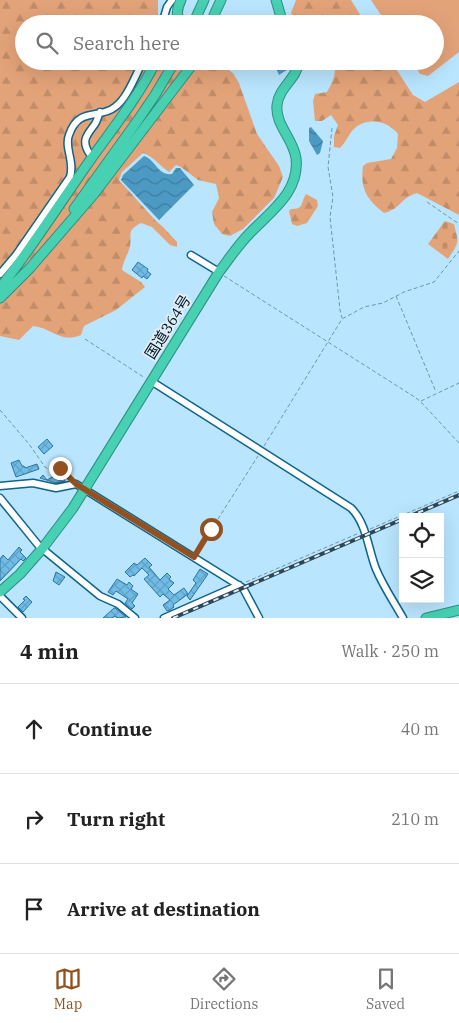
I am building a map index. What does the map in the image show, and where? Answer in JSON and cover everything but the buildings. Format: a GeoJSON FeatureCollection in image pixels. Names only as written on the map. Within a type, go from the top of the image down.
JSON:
{"type":"FeatureCollection","features":[{"type":"Feature","properties":{"kind":"highway"},"geometry":{"type":"LineString","coordinates":[[178,15],[177,11],[181,0]]}},
{"type":"Feature","properties":{"kind":"highway"},"geometry":{"type":"LineString","coordinates":[[197,15],[204,0]]}},
{"type":"Feature","properties":{"kind":"highway"},"geometry":{"type":"LineString","coordinates":[[214,15],[221,0]]}},
{"type":"Feature","properties":{"kind":"highway"},"geometry":{"type":"LineString","coordinates":[[276,0],[280,15]]}},
{"type":"Feature","properties":{"kind":"highway"},"geometry":{"type":"LineString","coordinates":[[0,288],[23,260],[126,110],[150,70]]}},
{"type":"Feature","properties":{"kind":"highway"},"geometry":{"type":"LineString","coordinates":[[142,122],[169,70]]}},
{"type":"Feature","properties":{"kind":"highway"},"geometry":{"type":"LineString","coordinates":[[0,298],[99,181],[142,122],[187,70]]}},
{"type":"Feature","properties":{"kind":"highway","name":"国道364号"},"geometry":{"type":"LineString","coordinates":[[0,592],[20,574],[59,528],[219,272],[244,239],[284,198],[292,183],[296,156],[289,138],[279,121],[276,106],[280,93],[296,70]]}},
{"type":"Feature","properties":{"kind":"highway"},"geometry":{"type":"LineString","coordinates":[[426,618],[459,610]]}},
{"type":"Feature","properties":{"kind":"street"},"geometry":{"type":"LineString","coordinates":[[165,15],[172,0]]}},
{"type":"Feature","properties":{"kind":"street"},"geometry":{"type":"LineString","coordinates":[[0,274],[16,255],[70,177],[72,164],[68,137],[73,127],[87,115],[107,112],[116,107],[123,100],[138,70]]}},
{"type":"Feature","properties":{"kind":"street"},"geometry":{"type":"LineString","coordinates":[[89,153],[85,142],[87,134],[95,124],[100,112]]}},
{"type":"Feature","properties":{"kind":"street"},"geometry":{"type":"LineString","coordinates":[[191,255],[219,272]]}},
{"type":"Feature","properties":{"kind":"street"},"geometry":{"type":"LineString","coordinates":[[151,381],[351,508],[365,531],[377,571],[403,618]]}},
{"type":"Feature","properties":{"kind":"street"},"geometry":{"type":"LineString","coordinates":[[0,486],[32,483],[56,488],[76,484],[239,586],[246,592],[259,618]]}},
{"type":"Feature","properties":{"kind":"street"},"geometry":{"type":"LineString","coordinates":[[0,498],[42,549],[100,596],[118,604],[134,618]]}},
{"type":"Feature","properties":{"kind":"street"},"geometry":{"type":"LineString","coordinates":[[164,618],[239,586]]}},
{"type":"Feature","properties":{"kind":"street"},"geometry":{"type":"LineString","coordinates":[[0,596],[22,618]]}},
{"type":"Feature","properties":{"kind":"path"},"geometry":{"type":"LineString","coordinates":[[332,128],[328,167],[333,197],[330,217],[342,319]]}},
{"type":"Feature","properties":{"kind":"path"},"geometry":{"type":"LineString","coordinates":[[427,202],[459,224]]}},
{"type":"Feature","properties":{"kind":"path"},"geometry":{"type":"LineString","coordinates":[[194,557],[342,319],[364,307],[383,303],[396,296],[434,282],[459,251]]}},
{"type":"Feature","properties":{"kind":"path"},"geometry":{"type":"LineString","coordinates":[[219,272],[420,401],[459,443]]}},
{"type":"Feature","properties":{"kind":"path"},"geometry":{"type":"LineString","coordinates":[[396,296],[436,392]]}},
{"type":"Feature","properties":{"kind":"path"},"geometry":{"type":"LineString","coordinates":[[85,339],[151,381]]}},
{"type":"Feature","properties":{"kind":"path"},"geometry":{"type":"LineString","coordinates":[[420,401],[459,383]]}},
{"type":"Feature","properties":{"kind":"path"},"geometry":{"type":"LineString","coordinates":[[0,410],[29,444],[45,467],[50,470],[60,468],[76,484]]}},
{"type":"Feature","properties":{"kind":"path"},"geometry":{"type":"LineString","coordinates":[[239,586],[459,491]]}},
{"type":"Feature","properties":{"kind":"green space"},"geometry":{"type":"Polygon","coordinates":[[[0,0],[158,0],[158,15],[15,15],[15,70],[229,70],[239,83],[257,134],[279,166],[283,177],[274,198],[243,229],[230,236],[222,234],[214,224],[212,212],[219,198],[216,184],[198,180],[176,165],[169,172],[147,154],[143,153],[122,172],[119,180],[177,242],[177,247],[170,245],[152,227],[141,223],[131,230],[130,246],[122,270],[141,282],[145,287],[116,310],[84,326],[81,335],[67,338],[33,326],[19,340],[0,336],[0,0]]]}},
{"type":"Feature","properties":{"kind":"green space"},"geometry":{"type":"Polygon","coordinates":[[[296,0],[351,0],[360,15],[292,15],[296,0]]]}},
{"type":"Feature","properties":{"kind":"green space"},"geometry":{"type":"Polygon","coordinates":[[[371,0],[459,0],[459,52],[444,64],[444,15],[381,15],[371,0]]]}},
{"type":"Feature","properties":{"kind":"green space"},"geometry":{"type":"Polygon","coordinates":[[[335,70],[397,70],[413,95],[425,102],[459,82],[459,215],[417,193],[411,195],[394,209],[384,213],[373,203],[362,181],[363,166],[367,163],[391,159],[397,148],[398,134],[383,123],[366,122],[353,130],[340,148],[334,147],[334,136],[338,125],[331,115],[322,121],[315,121],[313,101],[315,94],[327,92],[335,70]]]}},
{"type":"Feature","properties":{"kind":"green space"},"geometry":{"type":"Polygon","coordinates":[[[418,70],[436,70],[428,76],[420,74],[418,70]]]}},
{"type":"Feature","properties":{"kind":"green space"},"geometry":{"type":"Polygon","coordinates":[[[306,194],[317,200],[318,206],[307,223],[297,226],[292,224],[289,211],[300,207],[306,194]]]}},
{"type":"Feature","properties":{"kind":"green space"},"geometry":{"type":"Polygon","coordinates":[[[445,221],[454,224],[457,239],[456,246],[448,259],[428,244],[445,221]]]}},
{"type":"Feature","properties":{"kind":"water"},"geometry":{"type":"Polygon","coordinates":[[[277,70],[287,70],[279,75],[277,70]]]}},
{"type":"Feature","properties":{"kind":"water"},"geometry":{"type":"Polygon","coordinates":[[[311,127],[323,141],[320,153],[317,155],[309,141],[309,128],[311,127]]]}},
{"type":"Feature","properties":{"kind":"water"},"geometry":{"type":"Polygon","coordinates":[[[144,156],[167,174],[172,174],[176,168],[180,168],[194,185],[159,220],[121,180],[123,175],[144,156]]]}},
{"type":"Feature","properties":{"kind":"railway"},"geometry":{"type":"LineString","coordinates":[[417,513],[459,495]]}},
{"type":"Feature","properties":{"kind":"railway"},"geometry":{"type":"LineString","coordinates":[[173,618],[399,521]]}},
{"type":"Feature","properties":{"kind":"route"},"geometry":{"type":"LineString","coordinates":[[60,468],[76,484],[194,557],[211,529]]}}]}
